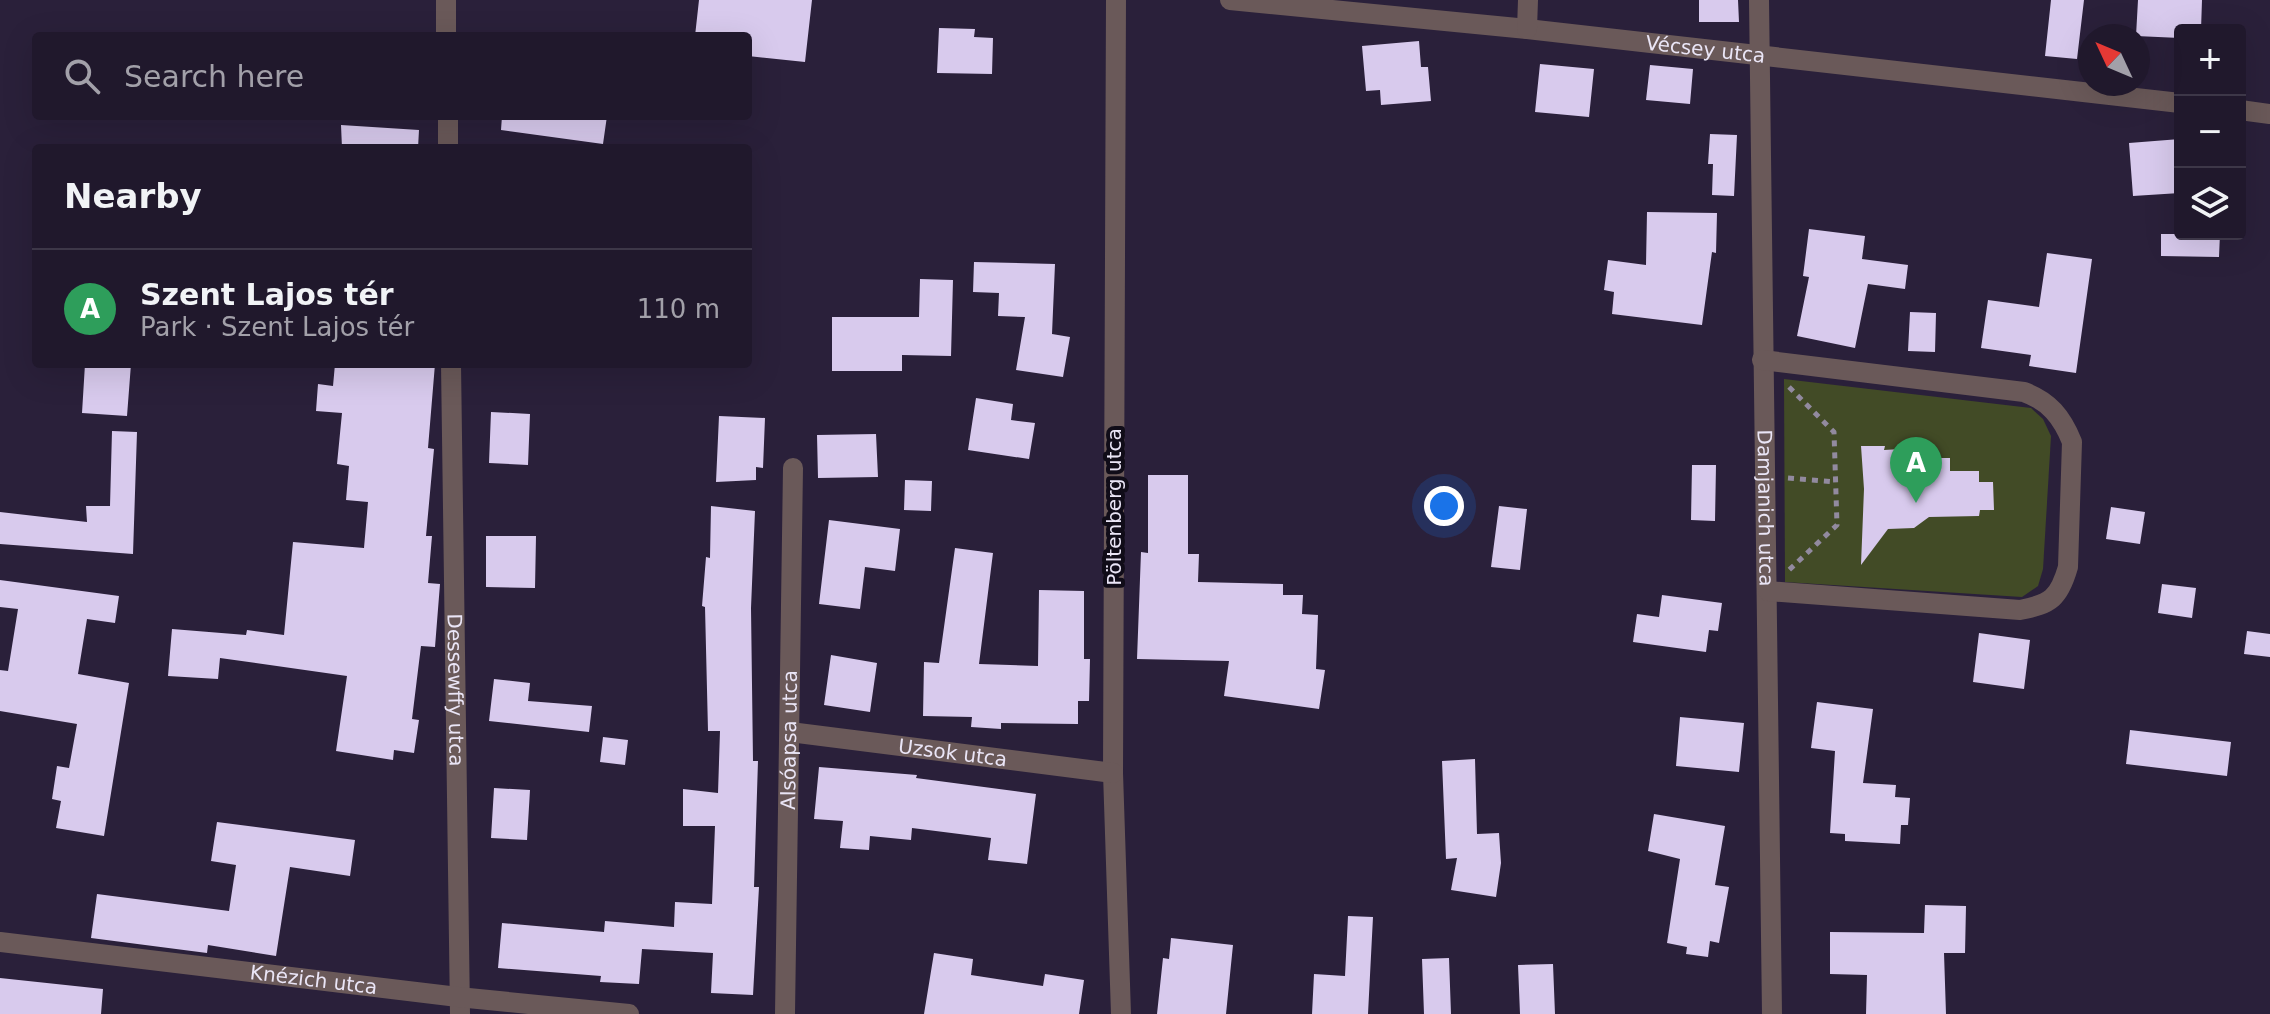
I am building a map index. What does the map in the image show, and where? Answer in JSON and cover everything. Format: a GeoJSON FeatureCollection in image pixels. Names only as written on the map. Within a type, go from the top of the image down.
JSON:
{"type":"FeatureCollection","features":[{"type":"Feature","properties":{"kind":"street"},"geometry":{"type":"LineString","coordinates":[[446,0],[446,32]]}},
{"type":"Feature","properties":{"kind":"street","name":"Pöltenberg utca"},"geometry":{"type":"LineString","coordinates":[[1116,0],[1113,773],[1121,1014]]}},
{"type":"Feature","properties":{"kind":"street","name":"Vécsey utca"},"geometry":{"type":"LineString","coordinates":[[1230,0],[1527,29],[2174,102]]}},
{"type":"Feature","properties":{"kind":"street"},"geometry":{"type":"LineString","coordinates":[[1527,29],[1528,0]]}},
{"type":"Feature","properties":{"kind":"street","name":"Damjanich utca"},"geometry":{"type":"LineString","coordinates":[[1759,0],[1762,360],[1774,584],[1772,1014]]}},
{"type":"Feature","properties":{"kind":"street"},"geometry":{"type":"LineString","coordinates":[[2246,111],[2270,114]]}},
{"type":"Feature","properties":{"kind":"street"},"geometry":{"type":"LineString","coordinates":[[448,120],[448,144]]}},
{"type":"Feature","properties":{"kind":"street"},"geometry":{"type":"LineString","coordinates":[[1762,360],[2024,392],[2055,410],[2072,442],[2068,567],[2063,585],[2054,598],[2037,607],[2020,610],[1774,584]]}},
{"type":"Feature","properties":{"kind":"street","name":"Dessewffy utca"},"geometry":{"type":"LineString","coordinates":[[451,368],[459,1006]]}},
{"type":"Feature","properties":{"kind":"street","name":"Alsóapsa utca"},"geometry":{"type":"LineString","coordinates":[[785,1014],[793,468]]}},
{"type":"Feature","properties":{"kind":"street","name":"Uzsok utca"},"geometry":{"type":"LineString","coordinates":[[790,732],[1113,773]]}},
{"type":"Feature","properties":{"kind":"street","name":"Knézich utca"},"geometry":{"type":"LineString","coordinates":[[0,942],[459,1006],[629,1014]]}},
{"type":"Feature","properties":{"kind":"path"},"geometry":{"type":"LineString","coordinates":[[1774,584],[1837,525],[1834,432],[1786,385]]}},
{"type":"Feature","properties":{"kind":"path"},"geometry":{"type":"LineString","coordinates":[[1779,477],[1835,482]]}},
{"type":"Feature","properties":{"kind":"green space"},"geometry":{"type":"Polygon","coordinates":[[[1784,379],[2031,408],[2043,419],[2051,436],[2043,569],[2038,586],[2022,597],[1785,582],[1784,379]]]}},
{"type":"Feature","properties":{"kind":"building"},"geometry":{"type":"Polygon","coordinates":[[[699,0],[812,0],[805,62],[752,56],[752,32],[695,32],[699,0]]]}},
{"type":"Feature","properties":{"kind":"building"},"geometry":{"type":"Polygon","coordinates":[[[1699,0],[1738,0],[1739,22],[1699,22],[1699,0]]]}},
{"type":"Feature","properties":{"kind":"building"},"geometry":{"type":"Polygon","coordinates":[[[2051,0],[2084,0],[2081,24],[2078,24],[2077,59],[2045,56],[2051,0]]]}},
{"type":"Feature","properties":{"kind":"building"},"geometry":{"type":"Polygon","coordinates":[[[2138,0],[2202,0],[2201,24],[2174,24],[2174,38],[2150,37],[2150,24],[2137,24],[2138,0]]]}},
{"type":"Feature","properties":{"kind":"building"},"geometry":{"type":"Polygon","coordinates":[[[939,28],[975,29],[974,37],[993,38],[992,74],[937,73],[939,28]]]}},
{"type":"Feature","properties":{"kind":"building"},"geometry":{"type":"Polygon","coordinates":[[[1419,41],[1421,67],[1428,67],[1431,101],[1381,105],[1380,90],[1366,91],[1362,46],[1419,41]]]}},
{"type":"Feature","properties":{"kind":"building"},"geometry":{"type":"Polygon","coordinates":[[[1540,64],[1594,69],[1589,117],[1535,112],[1540,64]]]}},
{"type":"Feature","properties":{"kind":"building"},"geometry":{"type":"Polygon","coordinates":[[[1650,65],[1693,69],[1690,104],[1646,100],[1650,65]]]}},
{"type":"Feature","properties":{"kind":"building"},"geometry":{"type":"Polygon","coordinates":[[[502,120],[606,120],[603,144],[501,130],[502,120]]]}},
{"type":"Feature","properties":{"kind":"building"},"geometry":{"type":"Polygon","coordinates":[[[341,125],[419,130],[418,144],[342,144],[341,125]]]}},
{"type":"Feature","properties":{"kind":"building"},"geometry":{"type":"Polygon","coordinates":[[[1710,134],[1737,135],[1734,196],[1712,195],[1713,164],[1708,164],[1710,134]]]}},
{"type":"Feature","properties":{"kind":"building"},"geometry":{"type":"Polygon","coordinates":[[[2174,139],[2174,193],[2133,196],[2129,143],[2174,139]]]}},
{"type":"Feature","properties":{"kind":"building"},"geometry":{"type":"Polygon","coordinates":[[[1647,212],[1717,213],[1716,253],[1712,252],[1702,325],[1612,314],[1614,292],[1604,290],[1608,260],[1646,265],[1647,212]]]}},
{"type":"Feature","properties":{"kind":"building"},"geometry":{"type":"Polygon","coordinates":[[[1809,229],[1865,236],[1862,259],[1908,265],[1905,289],[1868,284],[1855,348],[1797,336],[1809,277],[1803,276],[1809,229]]]}},
{"type":"Feature","properties":{"kind":"building"},"geometry":{"type":"Polygon","coordinates":[[[2161,234],[2174,234],[2174,240],[2220,240],[2219,257],[2161,256],[2161,234]]]}},
{"type":"Feature","properties":{"kind":"building"},"geometry":{"type":"Polygon","coordinates":[[[2047,253],[2092,259],[2076,373],[2029,366],[2031,355],[1981,348],[1988,300],[2039,307],[2047,253]]]}},
{"type":"Feature","properties":{"kind":"building"},"geometry":{"type":"Polygon","coordinates":[[[974,262],[1055,264],[1052,334],[1070,337],[1063,377],[1016,370],[1025,317],[998,316],[999,293],[973,292],[974,262]]]}},
{"type":"Feature","properties":{"kind":"building"},"geometry":{"type":"Polygon","coordinates":[[[920,279],[953,280],[951,356],[902,355],[902,371],[832,371],[832,317],[919,317],[920,279]]]}},
{"type":"Feature","properties":{"kind":"building"},"geometry":{"type":"Polygon","coordinates":[[[1910,312],[1936,313],[1935,352],[1908,351],[1910,312]]]}},
{"type":"Feature","properties":{"kind":"building"},"geometry":{"type":"Polygon","coordinates":[[[85,368],[131,368],[127,416],[82,413],[85,368]]]}},
{"type":"Feature","properties":{"kind":"building"},"geometry":{"type":"Polygon","coordinates":[[[335,368],[435,368],[428,448],[434,449],[426,536],[432,536],[428,583],[440,584],[435,647],[421,646],[412,719],[419,720],[414,753],[394,750],[393,760],[336,751],[347,676],[220,658],[218,679],[168,676],[172,629],[246,635],[247,630],[284,635],[293,542],[364,548],[368,502],[346,500],[349,466],[337,464],[342,413],[316,411],[318,384],[333,386],[335,368]]]}},
{"type":"Feature","properties":{"kind":"building"},"geometry":{"type":"Polygon","coordinates":[[[976,398],[1013,404],[1011,420],[1035,423],[1029,459],[968,450],[976,398]]]}},
{"type":"Feature","properties":{"kind":"building"},"geometry":{"type":"Polygon","coordinates":[[[491,412],[530,414],[528,465],[489,463],[491,412]]]}},
{"type":"Feature","properties":{"kind":"building"},"geometry":{"type":"Polygon","coordinates":[[[719,416],[765,418],[763,468],[756,467],[756,480],[716,482],[719,416]]]}},
{"type":"Feature","properties":{"kind":"building"},"geometry":{"type":"Polygon","coordinates":[[[112,431],[137,432],[133,554],[0,544],[0,512],[87,522],[86,506],[110,506],[112,431]]]}},
{"type":"Feature","properties":{"kind":"building"},"geometry":{"type":"Polygon","coordinates":[[[876,434],[878,477],[818,478],[817,435],[876,434]]]}},
{"type":"Feature","properties":{"kind":"building"},"geometry":{"type":"Polygon","coordinates":[[[1861,446],[1885,446],[1884,450],[1918,448],[1932,458],[1950,458],[1950,471],[1979,471],[1979,482],[1993,482],[1994,510],[1980,510],[1979,516],[1929,517],[1914,528],[1888,529],[1861,565],[1864,489],[1861,446]]]}},
{"type":"Feature","properties":{"kind":"building"},"geometry":{"type":"Polygon","coordinates":[[[1692,465],[1716,465],[1715,521],[1691,520],[1692,465]]]}},
{"type":"Feature","properties":{"kind":"building"},"geometry":{"type":"Polygon","coordinates":[[[1148,475],[1188,475],[1188,554],[1199,554],[1198,582],[1283,584],[1283,595],[1303,595],[1302,614],[1318,615],[1316,669],[1325,670],[1319,709],[1224,696],[1229,661],[1137,659],[1141,552],[1148,553],[1148,475]]]}},
{"type":"Feature","properties":{"kind":"building"},"geometry":{"type":"Polygon","coordinates":[[[905,480],[932,481],[931,511],[904,510],[905,480]]]}},
{"type":"Feature","properties":{"kind":"building"},"geometry":{"type":"Polygon","coordinates":[[[711,506],[755,511],[751,608],[753,761],[758,761],[754,887],[759,887],[753,995],[711,993],[713,953],[642,949],[639,984],[600,982],[601,976],[498,968],[502,923],[604,932],[605,921],[674,927],[675,902],[712,904],[715,826],[683,826],[683,789],[718,793],[720,731],[708,731],[705,607],[702,606],[706,557],[710,558],[711,506]]]}},
{"type":"Feature","properties":{"kind":"building"},"geometry":{"type":"Polygon","coordinates":[[[1499,506],[1527,509],[1520,570],[1491,567],[1499,506]]]}},
{"type":"Feature","properties":{"kind":"building"},"geometry":{"type":"Polygon","coordinates":[[[2111,507],[2145,512],[2140,544],[2106,539],[2111,507]]]}},
{"type":"Feature","properties":{"kind":"building"},"geometry":{"type":"Polygon","coordinates":[[[829,520],[900,529],[895,571],[865,567],[860,609],[819,604],[829,520]]]}},
{"type":"Feature","properties":{"kind":"building"},"geometry":{"type":"Polygon","coordinates":[[[486,536],[536,536],[535,588],[486,587],[486,536]]]}},
{"type":"Feature","properties":{"kind":"building"},"geometry":{"type":"Polygon","coordinates":[[[955,548],[993,553],[979,664],[1038,666],[1039,590],[1084,591],[1084,659],[1090,659],[1089,701],[1078,701],[1078,724],[1001,723],[1001,729],[971,727],[972,717],[923,716],[924,662],[939,663],[955,548]]]}},
{"type":"Feature","properties":{"kind":"building"},"geometry":{"type":"Polygon","coordinates":[[[0,580],[119,596],[115,623],[87,619],[78,674],[129,683],[104,836],[56,828],[61,801],[52,799],[57,766],[69,768],[77,724],[0,711],[0,670],[8,671],[18,609],[0,607],[0,580]]]}},
{"type":"Feature","properties":{"kind":"building"},"geometry":{"type":"Polygon","coordinates":[[[2162,584],[2196,588],[2192,618],[2158,613],[2162,584]]]}},
{"type":"Feature","properties":{"kind":"building"},"geometry":{"type":"Polygon","coordinates":[[[1662,595],[1722,603],[1718,631],[1709,630],[1706,652],[1633,642],[1637,614],[1659,617],[1662,595]]]}},
{"type":"Feature","properties":{"kind":"building"},"geometry":{"type":"Polygon","coordinates":[[[2247,631],[2270,634],[2270,657],[2244,654],[2247,631]]]}},
{"type":"Feature","properties":{"kind":"building"},"geometry":{"type":"Polygon","coordinates":[[[1979,633],[2030,640],[2024,689],[1973,682],[1979,633]]]}},
{"type":"Feature","properties":{"kind":"building"},"geometry":{"type":"Polygon","coordinates":[[[831,655],[877,663],[870,712],[824,705],[831,655]]]}},
{"type":"Feature","properties":{"kind":"building"},"geometry":{"type":"Polygon","coordinates":[[[494,679],[530,683],[528,701],[592,706],[589,732],[489,721],[494,679]]]}},
{"type":"Feature","properties":{"kind":"building"},"geometry":{"type":"Polygon","coordinates":[[[1817,702],[1873,709],[1863,783],[1896,785],[1895,797],[1910,798],[1908,825],[1901,825],[1900,844],[1845,841],[1845,834],[1830,833],[1835,751],[1811,748],[1817,702]]]}},
{"type":"Feature","properties":{"kind":"building"},"geometry":{"type":"Polygon","coordinates":[[[1680,717],[1744,723],[1739,772],[1676,766],[1680,717]]]}},
{"type":"Feature","properties":{"kind":"building"},"geometry":{"type":"Polygon","coordinates":[[[2130,730],[2231,742],[2227,776],[2126,764],[2130,730]]]}},
{"type":"Feature","properties":{"kind":"building"},"geometry":{"type":"Polygon","coordinates":[[[603,737],[628,740],[625,765],[600,762],[603,737]]]}},
{"type":"Feature","properties":{"kind":"building"},"geometry":{"type":"Polygon","coordinates":[[[1475,759],[1477,834],[1499,833],[1501,863],[1496,897],[1451,890],[1457,858],[1446,859],[1442,761],[1475,759]]]}},
{"type":"Feature","properties":{"kind":"building"},"geometry":{"type":"Polygon","coordinates":[[[819,767],[917,775],[916,778],[1036,794],[1027,864],[988,860],[991,838],[912,828],[911,840],[870,836],[869,850],[840,848],[843,821],[814,819],[819,767]]]}},
{"type":"Feature","properties":{"kind":"building"},"geometry":{"type":"Polygon","coordinates":[[[494,788],[530,790],[527,840],[491,838],[494,788]]]}},
{"type":"Feature","properties":{"kind":"building"},"geometry":{"type":"Polygon","coordinates":[[[1654,814],[1725,826],[1715,885],[1729,887],[1719,943],[1710,941],[1708,957],[1686,954],[1687,947],[1667,943],[1680,859],[1648,851],[1654,814]]]}},
{"type":"Feature","properties":{"kind":"building"},"geometry":{"type":"Polygon","coordinates":[[[217,822],[355,840],[350,876],[290,867],[276,956],[208,945],[207,953],[91,938],[97,894],[229,911],[236,865],[211,861],[217,822]]]}},
{"type":"Feature","properties":{"kind":"building"},"geometry":{"type":"Polygon","coordinates":[[[1925,905],[1966,906],[1965,953],[1944,953],[1946,1014],[1866,1014],[1867,975],[1830,974],[1830,932],[1924,933],[1925,905]]]}},
{"type":"Feature","properties":{"kind":"building"},"geometry":{"type":"Polygon","coordinates":[[[1348,916],[1373,917],[1368,1014],[1312,1014],[1314,974],[1345,976],[1348,916]]]}},
{"type":"Feature","properties":{"kind":"building"},"geometry":{"type":"Polygon","coordinates":[[[1171,938],[1233,945],[1226,1014],[1157,1014],[1163,958],[1169,959],[1171,938]]]}},
{"type":"Feature","properties":{"kind":"building"},"geometry":{"type":"Polygon","coordinates":[[[934,953],[973,959],[971,975],[1043,986],[1045,974],[1084,980],[1079,1014],[924,1014],[934,953]]]}},
{"type":"Feature","properties":{"kind":"building"},"geometry":{"type":"Polygon","coordinates":[[[1449,958],[1451,1014],[1424,1014],[1422,959],[1449,958]]]}},
{"type":"Feature","properties":{"kind":"building"},"geometry":{"type":"Polygon","coordinates":[[[1553,964],[1555,1014],[1520,1014],[1518,965],[1553,964]]]}},
{"type":"Feature","properties":{"kind":"building"},"geometry":{"type":"Polygon","coordinates":[[[0,978],[103,989],[101,1014],[0,1014],[0,978]]]}},
{"type":"Feature","properties":{"kind":"place","name":"Szent Lajos tér"},"geometry":{"type":"Point","coordinates":[1916,503]}}]}
